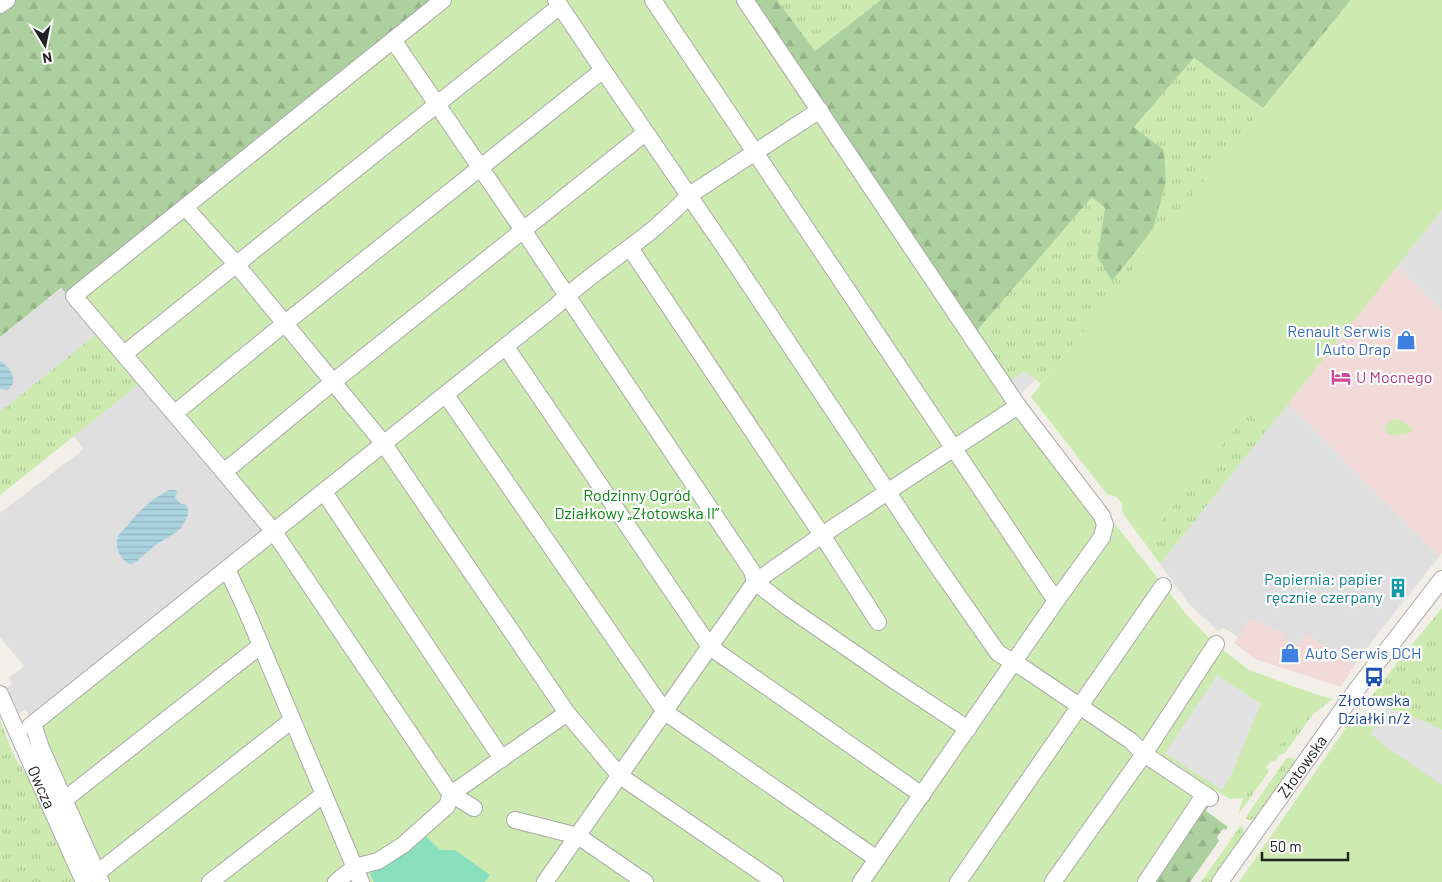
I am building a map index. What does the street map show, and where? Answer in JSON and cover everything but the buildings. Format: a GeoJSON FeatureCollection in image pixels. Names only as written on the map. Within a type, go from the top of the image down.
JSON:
{"type":"FeatureCollection","features":[{"type":"Feature","properties":{"kind":"street"},"geometry":{"type":"LineString","coordinates":[[0,5],[7,0]]}},
{"type":"Feature","properties":{"kind":"street"},"geometry":{"type":"LineString","coordinates":[[443,0],[74,296],[274,532],[452,794],[474,808]]}},
{"type":"Feature","properties":{"kind":"street"},"geometry":{"type":"LineString","coordinates":[[653,0],[1056,601]]}},
{"type":"Feature","properties":{"kind":"street"},"geometry":{"type":"LineString","coordinates":[[745,0],[1018,406],[1102,516],[1105,525],[1102,537],[861,882]]}},
{"type":"Feature","properties":{"kind":"street"},"geometry":{"type":"LineString","coordinates":[[124,354],[438,104],[558,3],[998,653],[1131,741],[1144,754],[1207,797],[1146,882]]}},
{"type":"Feature","properties":{"kind":"street"},"geometry":{"type":"LineString","coordinates":[[393,40],[481,167],[752,571],[756,582],[786,606],[968,729]]}},
{"type":"Feature","properties":{"kind":"street"},"geometry":{"type":"LineString","coordinates":[[175,413],[603,70]]}},
{"type":"Feature","properties":{"kind":"street"},"geometry":{"type":"LineString","coordinates":[[292,720],[94,879],[64,800],[31,725],[446,395],[567,296],[630,248],[678,208],[688,196],[820,110]]}},
{"type":"Feature","properties":{"kind":"street"},"geometry":{"type":"LineString","coordinates":[[224,472],[523,230],[646,134]]}},
{"type":"Feature","properties":{"kind":"street"},"geometry":{"type":"LineString","coordinates":[[185,207],[236,264],[384,444],[568,713],[620,776],[774,882]]}},
{"type":"Feature","properties":{"kind":"street"},"geometry":{"type":"LineString","coordinates":[[630,248],[878,622]]}},
{"type":"Feature","properties":{"kind":"street"},"geometry":{"type":"LineString","coordinates":[[506,346],[710,647],[922,795]]}},
{"type":"Feature","properties":{"kind":"street"},"geometry":{"type":"LineString","coordinates":[[446,395],[665,712],[877,859]]}},
{"type":"Feature","properties":{"kind":"street"},"geometry":{"type":"LineString","coordinates":[[545,882],[756,582],[822,535],[1018,406]]}},
{"type":"Feature","properties":{"kind":"street"},"geometry":{"type":"LineString","coordinates":[[324,492],[502,759]]}},
{"type":"Feature","properties":{"kind":"street"},"geometry":{"type":"LineString","coordinates":[[227,569],[358,874]]}},
{"type":"Feature","properties":{"kind":"street","name":"Złotowska"},"geometry":{"type":"LineString","coordinates":[[1220,882],[1357,689],[1442,579]]}},
{"type":"Feature","properties":{"kind":"street"},"geometry":{"type":"LineString","coordinates":[[958,882],[1163,586]]}},
{"type":"Feature","properties":{"kind":"street"},"geometry":{"type":"LineString","coordinates":[[1053,882],[1144,754],[1216,644]]}},
{"type":"Feature","properties":{"kind":"street"},"geometry":{"type":"LineString","coordinates":[[64,800],[260,646]]}},
{"type":"Feature","properties":{"kind":"street","name":"Owcza"},"geometry":{"type":"LineString","coordinates":[[0,694],[94,879]]}},
{"type":"Feature","properties":{"kind":"street"},"geometry":{"type":"LineString","coordinates":[[336,882],[358,874],[403,845],[447,806],[452,794],[568,713]]}},
{"type":"Feature","properties":{"kind":"street"},"geometry":{"type":"LineString","coordinates":[[210,882],[324,794]]}},
{"type":"Feature","properties":{"kind":"street"},"geometry":{"type":"LineString","coordinates":[[515,820],[578,836],[645,882]]}},
{"type":"Feature","properties":{"kind":"shaded area"},"geometry":{"type":"Polygon","coordinates":[[[1442,210],[1442,311],[1397,266],[1442,210]]]}},
{"type":"Feature","properties":{"kind":"shaded area"},"geometry":{"type":"Polygon","coordinates":[[[1397,266],[1442,311],[1442,553],[1439,557],[1288,403],[1397,266]]]}},
{"type":"Feature","properties":{"kind":"shaded area"},"geometry":{"type":"Polygon","coordinates":[[[62,288],[99,332],[0,412],[0,337],[62,288]]]}},
{"type":"Feature","properties":{"kind":"shaded area"},"geometry":{"type":"Polygon","coordinates":[[[1024,371],[1036,379],[1018,397],[1009,383],[1024,371]]]}},
{"type":"Feature","properties":{"kind":"shaded area"},"geometry":{"type":"Polygon","coordinates":[[[142,382],[261,522],[258,535],[30,719],[26,710],[19,713],[7,688],[12,684],[9,678],[24,666],[0,637],[0,513],[84,449],[74,436],[142,382]]]}},
{"type":"Feature","properties":{"kind":"shaded area"},"geometry":{"type":"Polygon","coordinates":[[[1288,403],[1439,557],[1354,666],[1306,634],[1298,646],[1282,637],[1284,634],[1268,625],[1266,628],[1251,618],[1238,637],[1224,628],[1218,631],[1189,604],[1160,564],[1288,403]]]}},
{"type":"Feature","properties":{"kind":"shaded area","name":"Auto Serwis DCH"},"geometry":{"type":"Polygon","coordinates":[[[1251,618],[1266,628],[1268,625],[1284,634],[1282,637],[1298,646],[1306,633],[1354,666],[1341,687],[1255,659],[1234,643],[1251,618]]]}},
{"type":"Feature","properties":{"kind":"shaded area"},"geometry":{"type":"Polygon","coordinates":[[[1217,675],[1261,704],[1230,777],[1222,790],[1165,753],[1217,675]]]}},
{"type":"Feature","properties":{"kind":"shaded area"},"geometry":{"type":"Polygon","coordinates":[[[1387,708],[1442,730],[1442,785],[1383,745],[1371,734],[1387,708]]]}},
{"type":"Feature","properties":{"kind":"green space"},"geometry":{"type":"Polygon","coordinates":[[[0,0],[436,0],[67,294],[61,288],[0,337],[0,0]]]}},
{"type":"Feature","properties":{"kind":"green space","name":"Rodzinny Ogród Działkowy „Złotowska II”"},"geometry":{"type":"Polygon","coordinates":[[[436,0],[751,0],[1009,383],[1095,499],[1187,615],[1210,639],[1249,670],[1315,694],[1243,798],[1230,799],[1215,790],[1152,882],[94,882],[28,732],[258,535],[261,522],[67,294],[436,0]]]}},
{"type":"Feature","properties":{"kind":"green space"},"geometry":{"type":"Polygon","coordinates":[[[751,0],[777,0],[815,51],[881,0],[1351,0],[1263,108],[1194,58],[1134,127],[1164,150],[1166,182],[1153,229],[1112,281],[1097,257],[1105,208],[1092,197],[975,333],[751,0]]]}},
{"type":"Feature","properties":{"kind":"green space"},"geometry":{"type":"Polygon","coordinates":[[[777,0],[881,0],[815,51],[777,0]]]}},
{"type":"Feature","properties":{"kind":"green space"},"geometry":{"type":"Polygon","coordinates":[[[1351,0],[1442,0],[1442,210],[1267,430],[1248,412],[1144,542],[1123,514],[1122,504],[1117,497],[1106,493],[1031,397],[1351,0]]]}},
{"type":"Feature","properties":{"kind":"green space"},"geometry":{"type":"Polygon","coordinates":[[[1194,58],[1263,108],[1041,384],[1024,371],[1009,383],[975,333],[1092,197],[1105,208],[1097,257],[1112,280],[1153,229],[1164,150],[1134,127],[1194,58]]]}},
{"type":"Feature","properties":{"kind":"green space"},"geometry":{"type":"Polygon","coordinates":[[[99,332],[142,382],[0,495],[0,412],[99,332]]]}},
{"type":"Feature","properties":{"kind":"green space"},"geometry":{"type":"Polygon","coordinates":[[[1248,412],[1267,430],[1160,564],[1144,542],[1248,412]]]}},
{"type":"Feature","properties":{"kind":"green space"},"geometry":{"type":"Polygon","coordinates":[[[1395,419],[1402,421],[1413,429],[1412,431],[1399,435],[1386,433],[1386,424],[1395,419]]]}},
{"type":"Feature","properties":{"kind":"green space"},"geometry":{"type":"Polygon","coordinates":[[[1442,608],[1442,730],[1387,708],[1371,697],[1442,608]]]}},
{"type":"Feature","properties":{"kind":"green space"},"geometry":{"type":"Polygon","coordinates":[[[1315,694],[1333,699],[1313,714],[1285,753],[1279,755],[1275,762],[1271,761],[1266,768],[1269,771],[1239,814],[1243,798],[1315,694]]]}},
{"type":"Feature","properties":{"kind":"green space"},"geometry":{"type":"Polygon","coordinates":[[[1387,708],[1442,730],[1442,882],[1239,882],[1357,712],[1376,724],[1387,708]]]}},
{"type":"Feature","properties":{"kind":"green space"},"geometry":{"type":"Polygon","coordinates":[[[0,720],[15,758],[28,777],[77,882],[0,882],[0,720]]]}},
{"type":"Feature","properties":{"kind":"green space"},"geometry":{"type":"Polygon","coordinates":[[[1290,757],[1297,762],[1256,819],[1249,820],[1245,818],[1286,759],[1290,757]]]}},
{"type":"Feature","properties":{"kind":"green space"},"geometry":{"type":"Polygon","coordinates":[[[1207,802],[1210,804],[1206,811],[1228,827],[1226,830],[1223,829],[1217,837],[1219,841],[1190,882],[1152,882],[1207,802]]]}},
{"type":"Feature","properties":{"kind":"green space"},"geometry":{"type":"Polygon","coordinates":[[[1241,825],[1245,834],[1214,882],[1201,882],[1241,825]]]}},
{"type":"Feature","properties":{"kind":"green space"},"geometry":{"type":"Polygon","coordinates":[[[425,835],[440,850],[455,850],[490,875],[485,882],[374,882],[370,874],[425,835]]]}},
{"type":"Feature","properties":{"kind":"water"},"geometry":{"type":"Polygon","coordinates":[[[0,361],[6,365],[13,377],[13,384],[8,390],[0,389],[0,361]]]}},
{"type":"Feature","properties":{"kind":"water"},"geometry":{"type":"Polygon","coordinates":[[[169,490],[178,492],[175,497],[181,504],[185,504],[188,509],[188,515],[181,528],[154,546],[136,562],[127,563],[118,551],[118,536],[138,513],[155,498],[169,490]]]}},
{"type":"Feature","properties":{"kind":"place","name":"Renault Serwis | Auto Drap"},"geometry":{"type":"Point","coordinates":[1406,340]}},
{"type":"Feature","properties":{"kind":"place","name":"U Mocnego"},"geometry":{"type":"Point","coordinates":[1341,377]}},
{"type":"Feature","properties":{"kind":"place","name":"Papiernia: papier ręcznie czerpany"},"geometry":{"type":"Point","coordinates":[1398,588]}},
{"type":"Feature","properties":{"kind":"place","name":"Auto Serwis DCH"},"geometry":{"type":"Point","coordinates":[1290,653]}},
{"type":"Feature","properties":{"kind":"place","name":"Złotowska Działki n/ż"},"geometry":{"type":"Point","coordinates":[1374,677]}}]}
